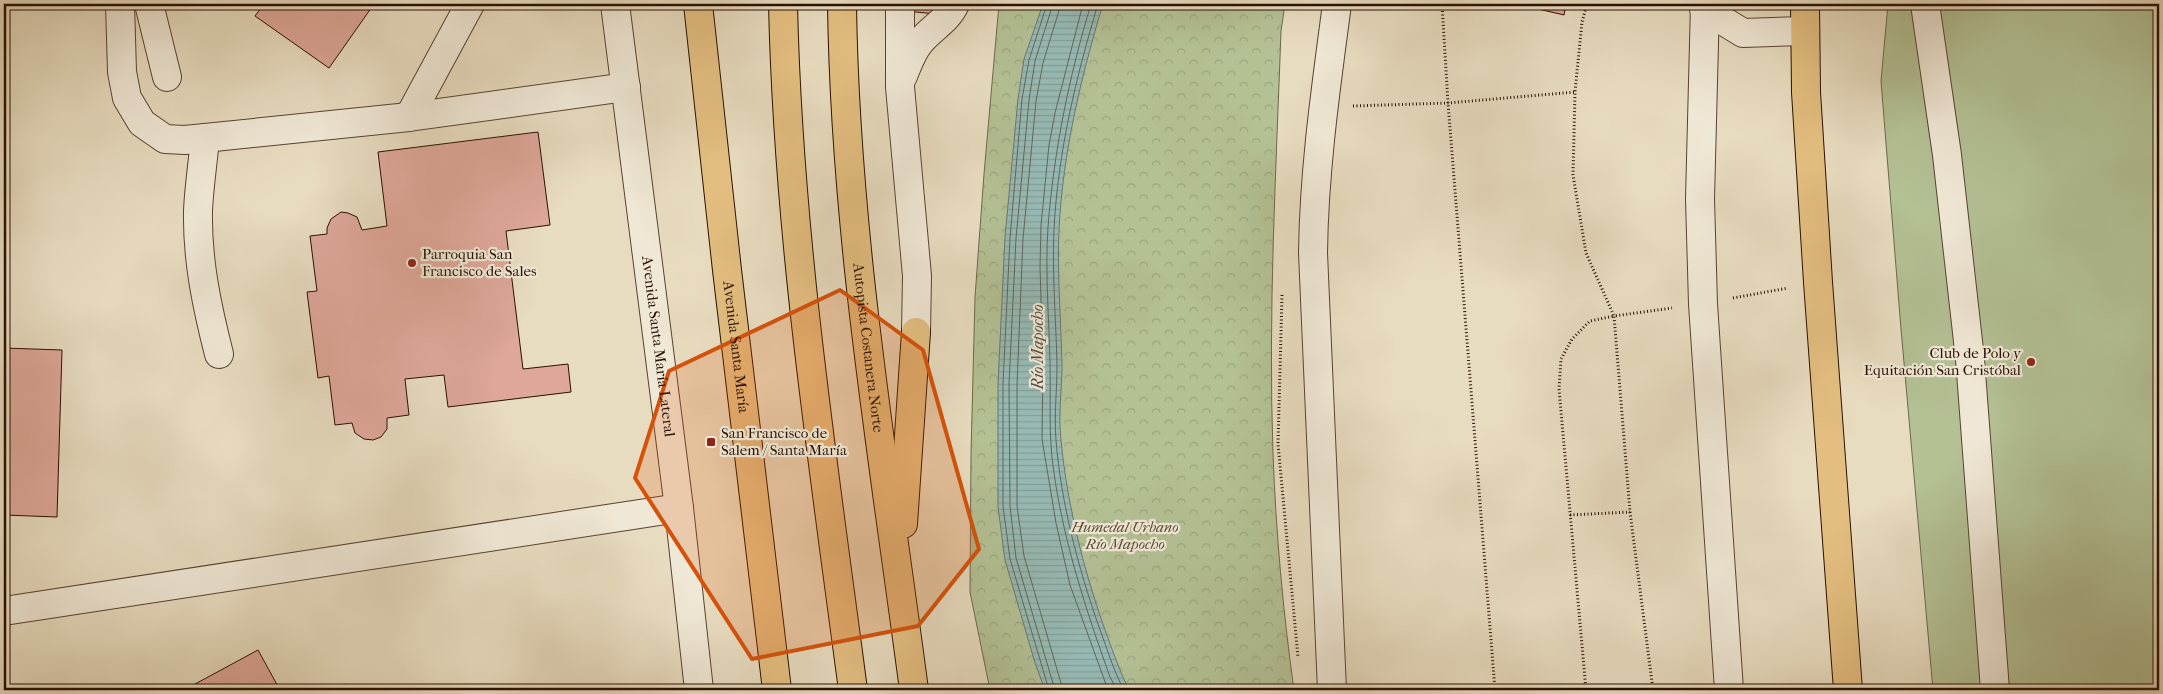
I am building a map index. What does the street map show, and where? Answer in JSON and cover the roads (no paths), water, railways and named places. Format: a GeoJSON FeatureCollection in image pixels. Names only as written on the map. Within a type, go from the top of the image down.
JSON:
{"type":"FeatureCollection","features":[{"type":"Feature","properties":{"kind":"main road","name":"Avenida Santa María"},"geometry":{"type":"LineString","coordinates":[[698,4],[728,280],[777,690]]}},
{"type":"Feature","properties":{"kind":"main road"},"geometry":{"type":"LineString","coordinates":[[783,4],[789,159],[801,276],[853,690]]}},
{"type":"Feature","properties":{"kind":"main road","name":"Autopista Costanera Norte"},"geometry":{"type":"LineString","coordinates":[[842,4],[848,147],[856,257],[914,690]]}},
{"type":"Feature","properties":{"kind":"main road"},"geometry":{"type":"LineString","coordinates":[[1805,4],[1804,31],[1828,440],[1848,690]]}},
{"type":"Feature","properties":{"kind":"main road"},"geometry":{"type":"LineString","coordinates":[[899,575],[908,468],[916,332]]}},
{"type":"Feature","properties":{"kind":"street"},"geometry":{"type":"LineString","coordinates":[[120,4],[122,72],[127,98],[142,123],[165,139],[185,140],[409,117],[626,87]]}},
{"type":"Feature","properties":{"kind":"street"},"geometry":{"type":"LineString","coordinates":[[149,4],[167,77]]}},
{"type":"Feature","properties":{"kind":"street"},"geometry":{"type":"LineString","coordinates":[[409,117],[470,4]]}},
{"type":"Feature","properties":{"kind":"street","name":"Avenida Santa María Lateral"},"geometry":{"type":"LineString","coordinates":[[615,4],[679,508],[699,690]]}},
{"type":"Feature","properties":{"kind":"street"},"geometry":{"type":"LineString","coordinates":[[900,4],[900,87],[918,276],[916,332]]}},
{"type":"Feature","properties":{"kind":"street"},"geometry":{"type":"LineString","coordinates":[[900,87],[909,59],[920,42],[951,14],[955,4]]}},
{"type":"Feature","properties":{"kind":"street"},"geometry":{"type":"LineString","coordinates":[[1332,690],[1313,253],[1313,205],[1323,106],[1337,4]]}},
{"type":"Feature","properties":{"kind":"street"},"geometry":{"type":"LineString","coordinates":[[1926,4],[1947,155],[1970,359],[1995,690]]}},
{"type":"Feature","properties":{"kind":"street"},"geometry":{"type":"LineString","coordinates":[[1704,6],[1743,32],[1804,31]]}},
{"type":"Feature","properties":{"kind":"street"},"geometry":{"type":"LineString","coordinates":[[1704,6],[1700,199],[1703,304],[1729,690]]}},
{"type":"Feature","properties":{"kind":"street"},"geometry":{"type":"LineString","coordinates":[[205,138],[198,210],[200,266],[206,307],[220,354]]}},
{"type":"Feature","properties":{"kind":"street"},"geometry":{"type":"LineString","coordinates":[[4,611],[679,508]]}},
{"type":"Feature","properties":{"kind":"water","name":"Río Mapocho"},"geometry":{"type":"Polygon","coordinates":[[[1043,4],[1103,4],[1087,59],[1074,115],[1061,200],[1059,229],[1062,365],[1060,431],[1067,488],[1089,581],[1104,627],[1129,690],[1045,690],[1035,663],[1005,560],[998,507],[998,384],[1005,237],[1018,99],[1024,59],[1043,4]]]}},
{"type":"Feature","properties":{"kind":"place","name":"Parroquia San Francisco de Sales"},"geometry":{"type":"Point","coordinates":[412,263]}},
{"type":"Feature","properties":{"kind":"place","name":"Club de Polo y Equitación San Cristóbal"},"geometry":{"type":"Point","coordinates":[2031,362]}},
{"type":"Feature","properties":{"kind":"place","name":"San Francisco de Salem / Santa María"},"geometry":{"type":"Point","coordinates":[711,442]}},
{"type":"Feature","properties":{"kind":"park label","name":"Humedal Urbano Río Mapocho"},"geometry":{"type":"Point","coordinates":[1125,536]}}]}
